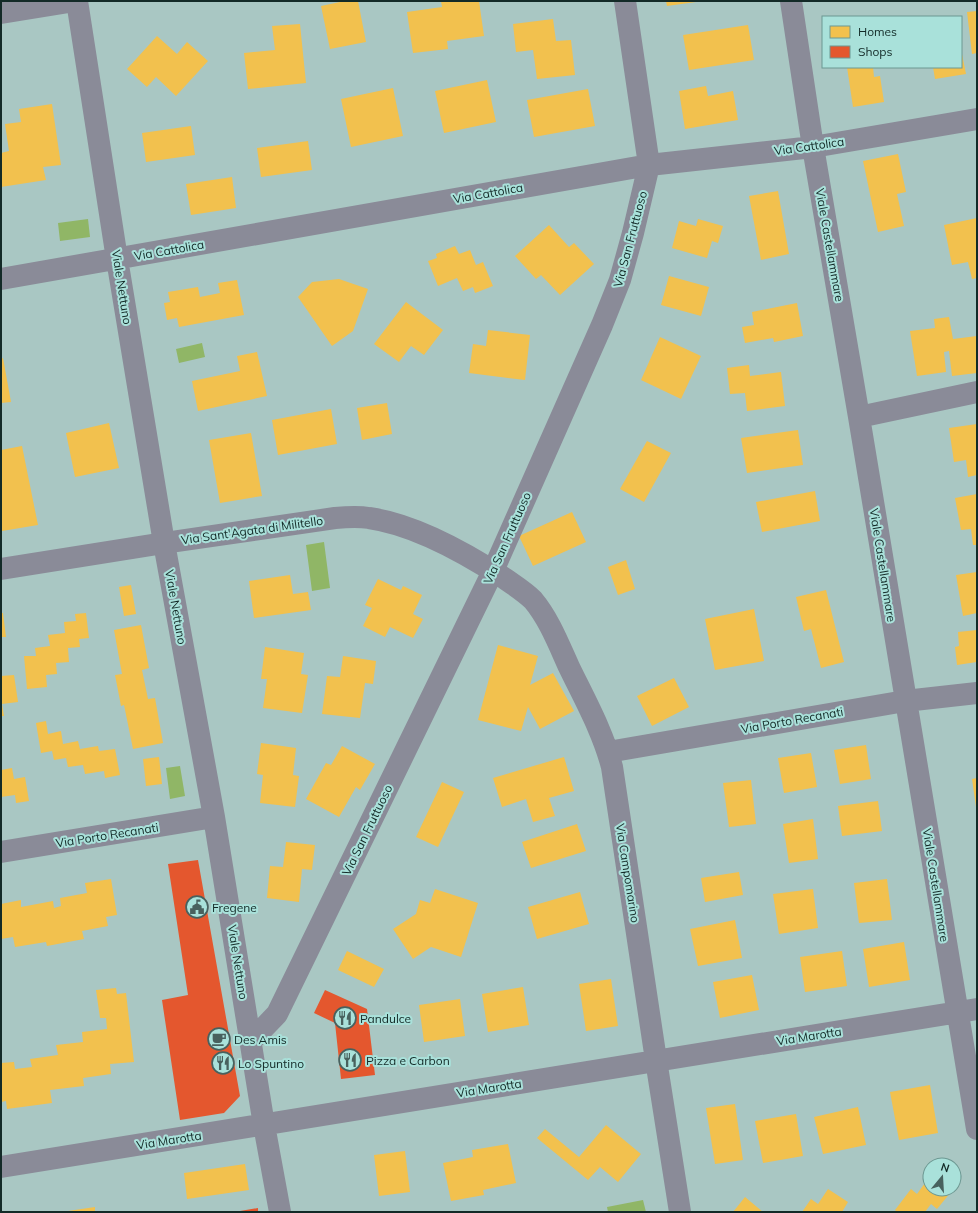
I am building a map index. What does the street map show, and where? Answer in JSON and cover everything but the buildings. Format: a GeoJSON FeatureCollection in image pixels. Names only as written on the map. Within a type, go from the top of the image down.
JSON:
{"type":"FeatureCollection","features":[{"type":"Feature","properties":{"kind":"street"},"geometry":{"type":"LineString","coordinates":[[1,13],[76,1]]}},
{"type":"Feature","properties":{"kind":"street","name":"Viale Nettuno"},"geometry":{"type":"LineString","coordinates":[[76,1],[164,543],[214,817],[264,1125],[280,1212]]}},
{"type":"Feature","properties":{"kind":"street","name":"Via San Fruttuoso"},"geometry":{"type":"LineString","coordinates":[[251,1041],[277,1014],[492,571],[611,302],[628,251],[649,165],[625,1]]}},
{"type":"Feature","properties":{"kind":"street","name":"Viale Castellammare"},"geometry":{"type":"LineString","coordinates":[[792,1],[813,147],[905,700],[967,1011],[977,1129]]}},
{"type":"Feature","properties":{"kind":"street","name":"Via Cattolica"},"geometry":{"type":"LineString","coordinates":[[1,279],[649,165],[813,147],[977,119]]}},
{"type":"Feature","properties":{"kind":"street"},"geometry":{"type":"LineString","coordinates":[[859,417],[977,392]]}},
{"type":"Feature","properties":{"kind":"street","name":"Via Sant'Agata di Militello"},"geometry":{"type":"LineString","coordinates":[[1,569],[335,518],[364,517],[381,520],[415,532],[446,546],[492,571]]}},
{"type":"Feature","properties":{"kind":"street","name":"Via Campomarino"},"geometry":{"type":"LineString","coordinates":[[492,571],[524,593],[538,607],[550,628],[600,732],[608,752],[613,775],[680,1212]]}},
{"type":"Feature","properties":{"kind":"street","name":"Via Porto Recanati"},"geometry":{"type":"LineString","coordinates":[[608,752],[905,700],[977,693]]}},
{"type":"Feature","properties":{"kind":"street","name":"Via Porto Recanati"},"geometry":{"type":"LineString","coordinates":[[1,852],[214,817]]}},
{"type":"Feature","properties":{"kind":"street","name":"Via Marotta"},"geometry":{"type":"LineString","coordinates":[[1,1167],[656,1060],[967,1011]]}},
{"type":"Feature","properties":{"kind":"shaded area"},"geometry":{"type":"Polygon","coordinates":[[[88,219],[90,237],[60,241],[58,223],[88,219]]]}},
{"type":"Feature","properties":{"kind":"shaded area"},"geometry":{"type":"Polygon","coordinates":[[[202,343],[205,357],[179,363],[176,349],[202,343]]]}},
{"type":"Feature","properties":{"kind":"shaded area"},"geometry":{"type":"Polygon","coordinates":[[[324,542],[330,588],[312,591],[306,545],[324,542]]]}},
{"type":"Feature","properties":{"kind":"shaded area"},"geometry":{"type":"Polygon","coordinates":[[[180,766],[185,796],[170,799],[166,768],[180,766]]]}},
{"type":"Feature","properties":{"kind":"shaded area"},"geometry":{"type":"Polygon","coordinates":[[[643,1200],[646,1212],[608,1212],[607,1207],[643,1200]]]}},
{"type":"Feature","properties":{"kind":"place","name":"Fregene"},"geometry":{"type":"Point","coordinates":[197,907]}},
{"type":"Feature","properties":{"kind":"place","name":"Pandulce"},"geometry":{"type":"Point","coordinates":[345,1018]}},
{"type":"Feature","properties":{"kind":"place","name":"Des Amis"},"geometry":{"type":"Point","coordinates":[219,1039]}},
{"type":"Feature","properties":{"kind":"place","name":"Pizza e Carbon"},"geometry":{"type":"Point","coordinates":[350,1060]}},
{"type":"Feature","properties":{"kind":"place","name":"Lo Spuntino"},"geometry":{"type":"Point","coordinates":[223,1063]}}]}
